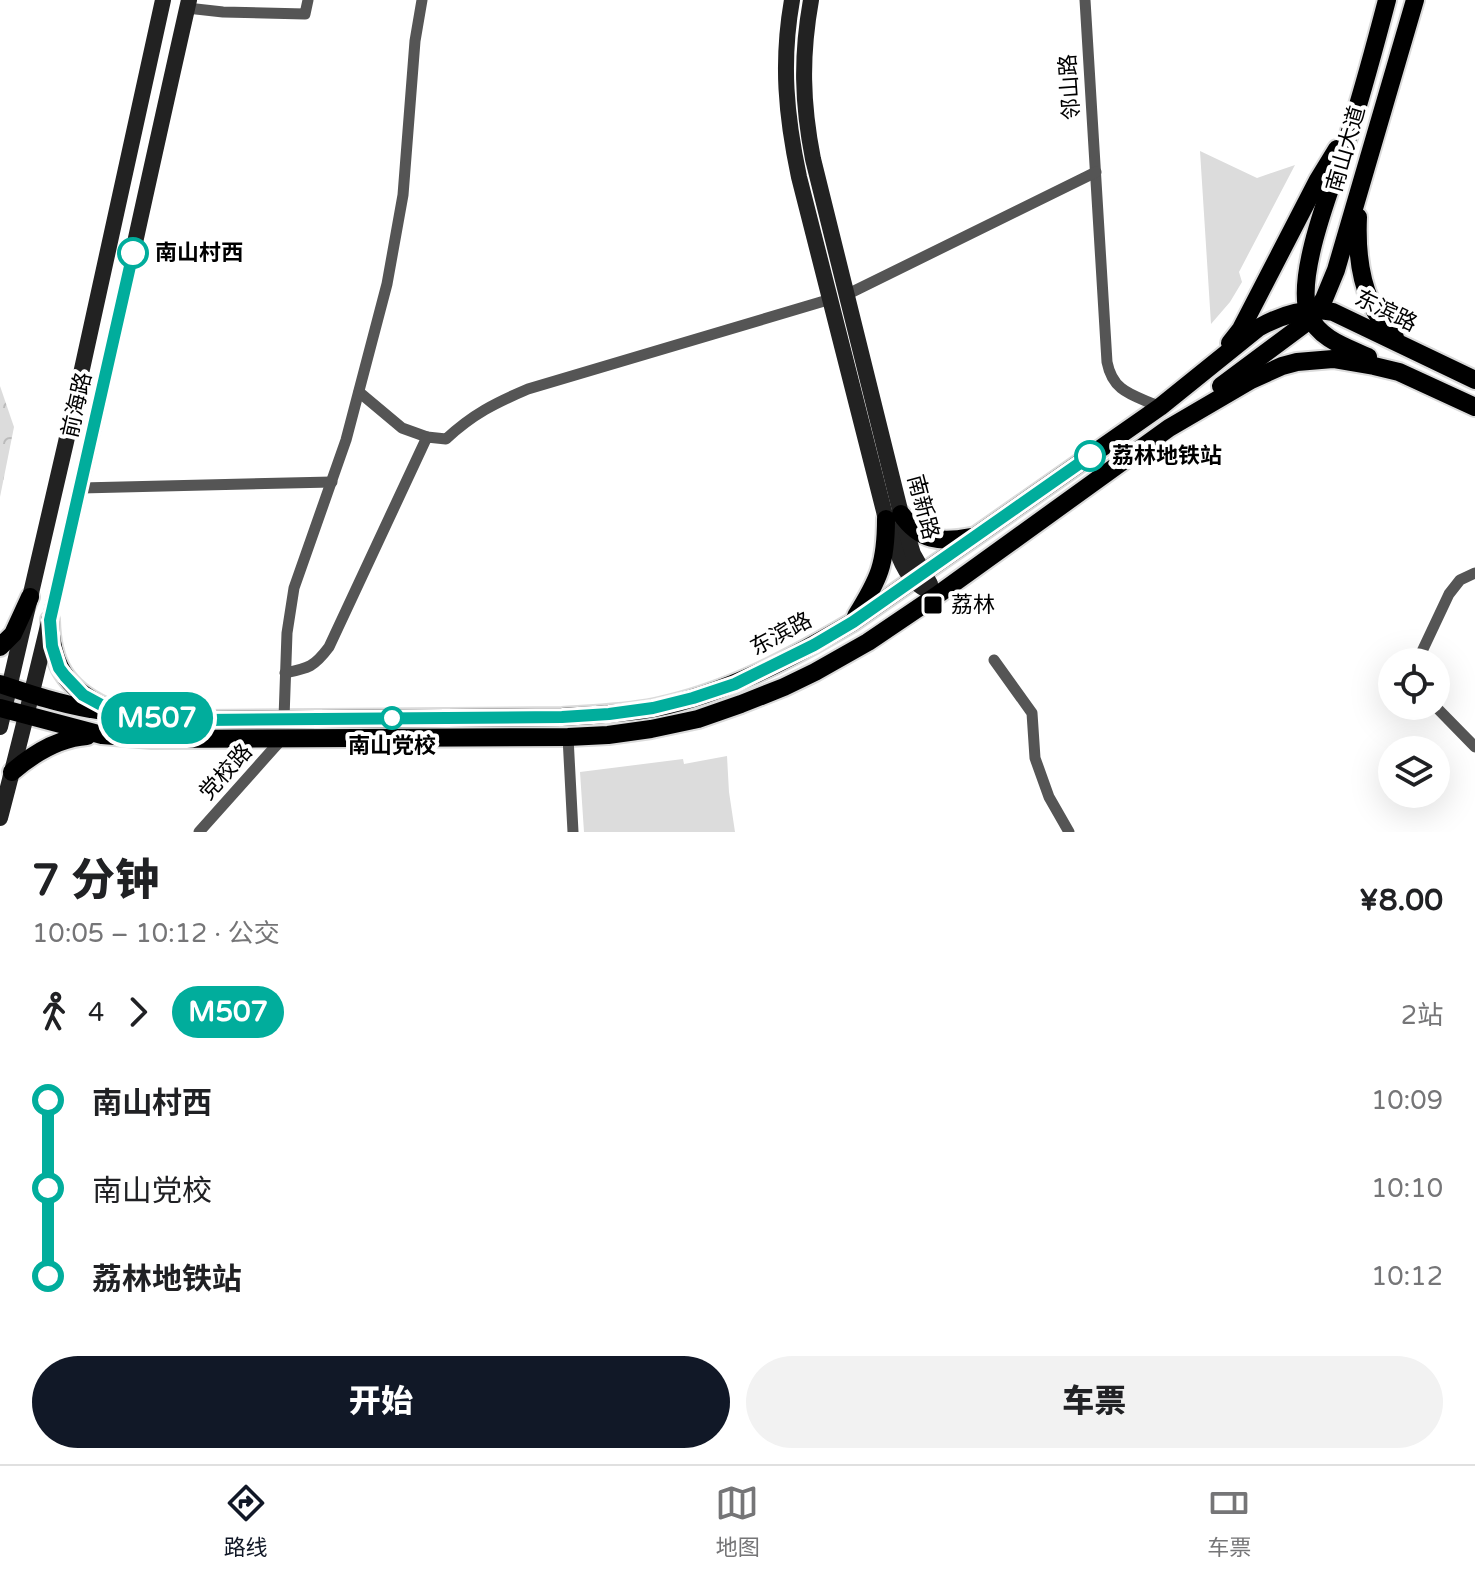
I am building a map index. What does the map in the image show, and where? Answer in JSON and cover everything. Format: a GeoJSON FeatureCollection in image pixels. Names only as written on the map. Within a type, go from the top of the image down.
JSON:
{"type":"FeatureCollection","features":[{"type":"Feature","properties":{"kind":"main road","name":"前海路"},"geometry":{"type":"LineString","coordinates":[[1,715],[5,686],[30,597],[163,0]]}},
{"type":"Feature","properties":{"kind":"main road","name":"南新路"},"geometry":{"type":"LineString","coordinates":[[792,0],[785,42],[788,118],[799,177],[839,297]]}},
{"type":"Feature","properties":{"kind":"main road","name":"南新路"},"geometry":{"type":"LineString","coordinates":[[812,0],[803,64],[805,111],[839,297],[894,516],[913,554],[918,576],[936,596]]}},
{"type":"Feature","properties":{"kind":"main road","name":"南山大道"},"geometry":{"type":"LineString","coordinates":[[1312,313],[1306,284],[1310,256],[1352,127],[1387,0]]}},
{"type":"Feature","properties":{"kind":"main road","name":"南山大道"},"geometry":{"type":"LineString","coordinates":[[1312,313],[1336,270],[1415,0]]}},
{"type":"Feature","properties":{"kind":"main road","name":"前海路"},"geometry":{"type":"LineString","coordinates":[[0,818],[81,488],[188,4]]}},
{"type":"Feature","properties":{"kind":"main road"},"geometry":{"type":"LineString","coordinates":[[1203,374],[1241,329],[1318,180],[1352,127]]}},
{"type":"Feature","properties":{"kind":"main road"},"geometry":{"type":"LineString","coordinates":[[1364,175],[1357,238],[1363,282],[1379,320],[1406,347]]}},
{"type":"Feature","properties":{"kind":"main road","name":"东滨路"},"geometry":{"type":"LineString","coordinates":[[5,686],[78,707],[118,714],[203,720],[562,717],[653,708],[735,684],[853,622],[1160,407],[1258,328],[1283,316],[1333,312],[1475,380]]}},
{"type":"Feature","properties":{"kind":"main road"},"geometry":{"type":"LineString","coordinates":[[12,772],[52,745],[83,736],[152,739],[568,737],[651,729],[698,719],[741,704],[784,687],[843,657],[936,596],[1169,428],[1312,313],[1321,332],[1335,342],[1475,407]]}},
{"type":"Feature","properties":{"kind":"main road"},"geometry":{"type":"LineString","coordinates":[[1169,428],[1251,380],[1297,362],[1333,359],[1399,372]]}},
{"type":"Feature","properties":{"kind":"main road"},"geometry":{"type":"LineString","coordinates":[[853,622],[880,572],[894,516],[933,539],[977,535]]}},
{"type":"Feature","properties":{"kind":"main road"},"geometry":{"type":"LineString","coordinates":[[0,647],[13,634],[30,597]]}},
{"type":"Feature","properties":{"kind":"main road"},"geometry":{"type":"LineString","coordinates":[[50,620],[52,646],[59,668],[83,695],[118,714]]}},
{"type":"Feature","properties":{"kind":"main road"},"geometry":{"type":"LineString","coordinates":[[1,715],[27,716],[102,735]]}},
{"type":"Feature","properties":{"kind":"street"},"geometry":{"type":"LineString","coordinates":[[188,4],[223,12],[305,14],[308,0]]}},
{"type":"Feature","properties":{"kind":"street"},"geometry":{"type":"LineString","coordinates":[[284,718],[287,633],[294,588],[332,482],[387,284],[403,195],[415,41],[422,0]]}},
{"type":"Feature","properties":{"kind":"street","name":"邻山路"},"geometry":{"type":"LineString","coordinates":[[1085,0],[1107,362],[1113,380],[1123,390],[1160,407]]}},
{"type":"Feature","properties":{"kind":"street"},"geometry":{"type":"LineString","coordinates":[[359,392],[402,428],[427,437],[446,439],[487,407],[528,389],[839,297],[1096,172]]}},
{"type":"Feature","properties":{"kind":"street"},"geometry":{"type":"LineString","coordinates":[[285,673],[305,669],[317,662],[329,647],[427,437]]}},
{"type":"Feature","properties":{"kind":"street"},"geometry":{"type":"LineString","coordinates":[[81,488],[332,482]]}},
{"type":"Feature","properties":{"kind":"street"},"geometry":{"type":"LineString","coordinates":[[1424,648],[1449,594],[1460,580],[1475,573]]}},
{"type":"Feature","properties":{"kind":"street"},"geometry":{"type":"LineString","coordinates":[[994,660],[1032,713],[1035,758],[1042,779],[1069,832]]}},
{"type":"Feature","properties":{"kind":"street"},"geometry":{"type":"LineString","coordinates":[[1449,720],[1475,747]]}},
{"type":"Feature","properties":{"kind":"street"},"geometry":{"type":"LineString","coordinates":[[568,737],[573,832]]}},
{"type":"Feature","properties":{"kind":"street","name":"党校路"},"geometry":{"type":"LineString","coordinates":[[199,832],[282,739]]}},
{"type":"Feature","properties":{"kind":"green space"},"geometry":{"type":"Polygon","coordinates":[[[1200,151],[1257,178],[1295,165],[1239,272],[1242,282],[1211,324],[1200,151]]]}},
{"type":"Feature","properties":{"kind":"green space"},"geometry":{"type":"Polygon","coordinates":[[[0,386],[14,427],[0,497],[0,386]]]}},
{"type":"Feature","properties":{"kind":"green space"},"geometry":{"type":"Polygon","coordinates":[[[727,756],[735,832],[584,832],[580,772],[683,759],[684,764],[727,756]]]}},
{"type":"Feature","properties":{"kind":"bus line","name":"M507"},"geometry":{"type":"LineString","coordinates":[[133,253],[50,620],[52,646],[59,668],[83,695],[118,714],[203,720],[562,717],[645,709],[693,698],[735,684],[774,666],[853,622],[1090,456]]}},
{"type":"Feature","properties":{"kind":"place","name":"南山村西"},"geometry":{"type":"Point","coordinates":[133,253]}},
{"type":"Feature","properties":{"kind":"place","name":"荔林地铁站"},"geometry":{"type":"Point","coordinates":[1090,456]}},
{"type":"Feature","properties":{"kind":"place","name":"荔林"},"geometry":{"type":"Point","coordinates":[933,605]}},
{"type":"Feature","properties":{"kind":"place","name":"南山党校"},"geometry":{"type":"Point","coordinates":[392,718]}}]}
